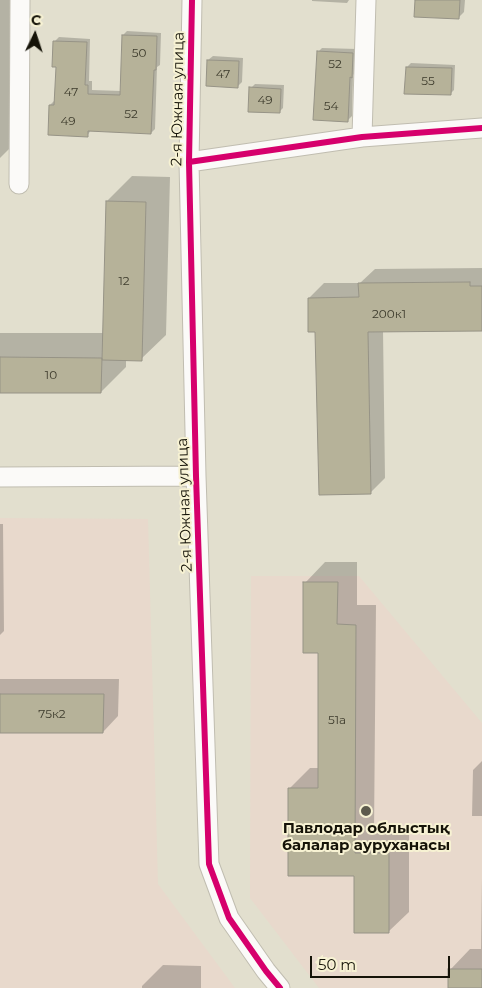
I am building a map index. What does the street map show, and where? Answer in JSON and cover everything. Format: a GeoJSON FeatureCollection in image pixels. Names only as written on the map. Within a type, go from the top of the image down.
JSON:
{"type":"FeatureCollection","features":[{"type":"Feature","properties":{"kind":"street"},"geometry":{"type":"LineString","coordinates":[[18,184],[20,0]]}},
{"type":"Feature","properties":{"kind":"street","name":"2-я Южная улица"},"geometry":{"type":"LineString","coordinates":[[192,0],[189,162],[196,476],[209,864],[229,918],[280,988]]}},
{"type":"Feature","properties":{"kind":"street"},"geometry":{"type":"LineString","coordinates":[[362,137],[366,0]]}},
{"type":"Feature","properties":{"kind":"street"},"geometry":{"type":"LineString","coordinates":[[189,162],[362,137],[482,128]]}},
{"type":"Feature","properties":{"kind":"street"},"geometry":{"type":"LineString","coordinates":[[0,477],[196,476]]}},
{"type":"Feature","properties":{"kind":"shaded area"},"geometry":{"type":"Polygon","coordinates":[[[0,518],[148,519],[158,884],[235,988],[0,988],[0,518]]]}},
{"type":"Feature","properties":{"kind":"shaded area","name":"Павлодар облыстық балалар ауруханасы"},"geometry":{"type":"Polygon","coordinates":[[[251,576],[359,576],[482,723],[482,988],[319,988],[250,898],[251,576]]]}},
{"type":"Feature","properties":{"kind":"building"},"geometry":{"type":"Polygon","coordinates":[[[415,0],[460,0],[459,19],[414,17],[415,0]]]}},
{"type":"Feature","properties":{"kind":"building"},"geometry":{"type":"Polygon","coordinates":[[[122,35],[157,36],[151,134],[88,131],[88,137],[48,135],[49,105],[54,105],[56,67],[52,67],[53,41],[87,42],[85,85],[88,85],[88,94],[120,95],[122,35]]]}},
{"type":"Feature","properties":{"kind":"building"},"geometry":{"type":"Polygon","coordinates":[[[317,51],[353,53],[348,122],[313,120],[317,51]]]}},
{"type":"Feature","properties":{"kind":"building"},"geometry":{"type":"Polygon","coordinates":[[[207,60],[239,61],[238,88],[206,86],[207,60]]]}},
{"type":"Feature","properties":{"kind":"building"},"geometry":{"type":"Polygon","coordinates":[[[406,67],[452,68],[451,95],[404,94],[406,67]]]}},
{"type":"Feature","properties":{"kind":"building"},"geometry":{"type":"Polygon","coordinates":[[[249,87],[281,89],[280,113],[248,112],[249,87]]]}},
{"type":"Feature","properties":{"kind":"building"},"geometry":{"type":"Polygon","coordinates":[[[106,201],[146,202],[142,361],[102,360],[106,201]]]}},
{"type":"Feature","properties":{"kind":"building"},"geometry":{"type":"Polygon","coordinates":[[[470,282],[470,286],[482,286],[482,331],[368,332],[371,494],[319,495],[315,332],[308,332],[308,298],[359,297],[358,283],[470,282]]]}},
{"type":"Feature","properties":{"kind":"building"},"geometry":{"type":"Polygon","coordinates":[[[0,357],[102,358],[101,393],[0,393],[0,357]]]}},
{"type":"Feature","properties":{"kind":"building"},"geometry":{"type":"Polygon","coordinates":[[[303,582],[338,582],[337,624],[356,625],[355,853],[389,853],[389,933],[354,933],[354,876],[288,876],[288,788],[318,788],[318,653],[303,653],[303,582]]]}},
{"type":"Feature","properties":{"kind":"building"},"geometry":{"type":"Polygon","coordinates":[[[0,694],[104,694],[103,733],[0,733],[0,694]]]}},
{"type":"Feature","properties":{"kind":"building"},"geometry":{"type":"Polygon","coordinates":[[[448,969],[482,969],[482,988],[448,988],[448,969]]]}},
{"type":"Feature","properties":{"kind":"cycle path"},"geometry":{"type":"LineString","coordinates":[[192,0],[189,162],[196,476],[209,864],[229,918],[280,988]]}},
{"type":"Feature","properties":{"kind":"cycle path"},"geometry":{"type":"LineString","coordinates":[[189,162],[362,137],[482,128]]}},
{"type":"Feature","properties":{"kind":"place","name":"Павлодар облыстық балалар ауруханасы"},"geometry":{"type":"Point","coordinates":[366,811]}}]}
